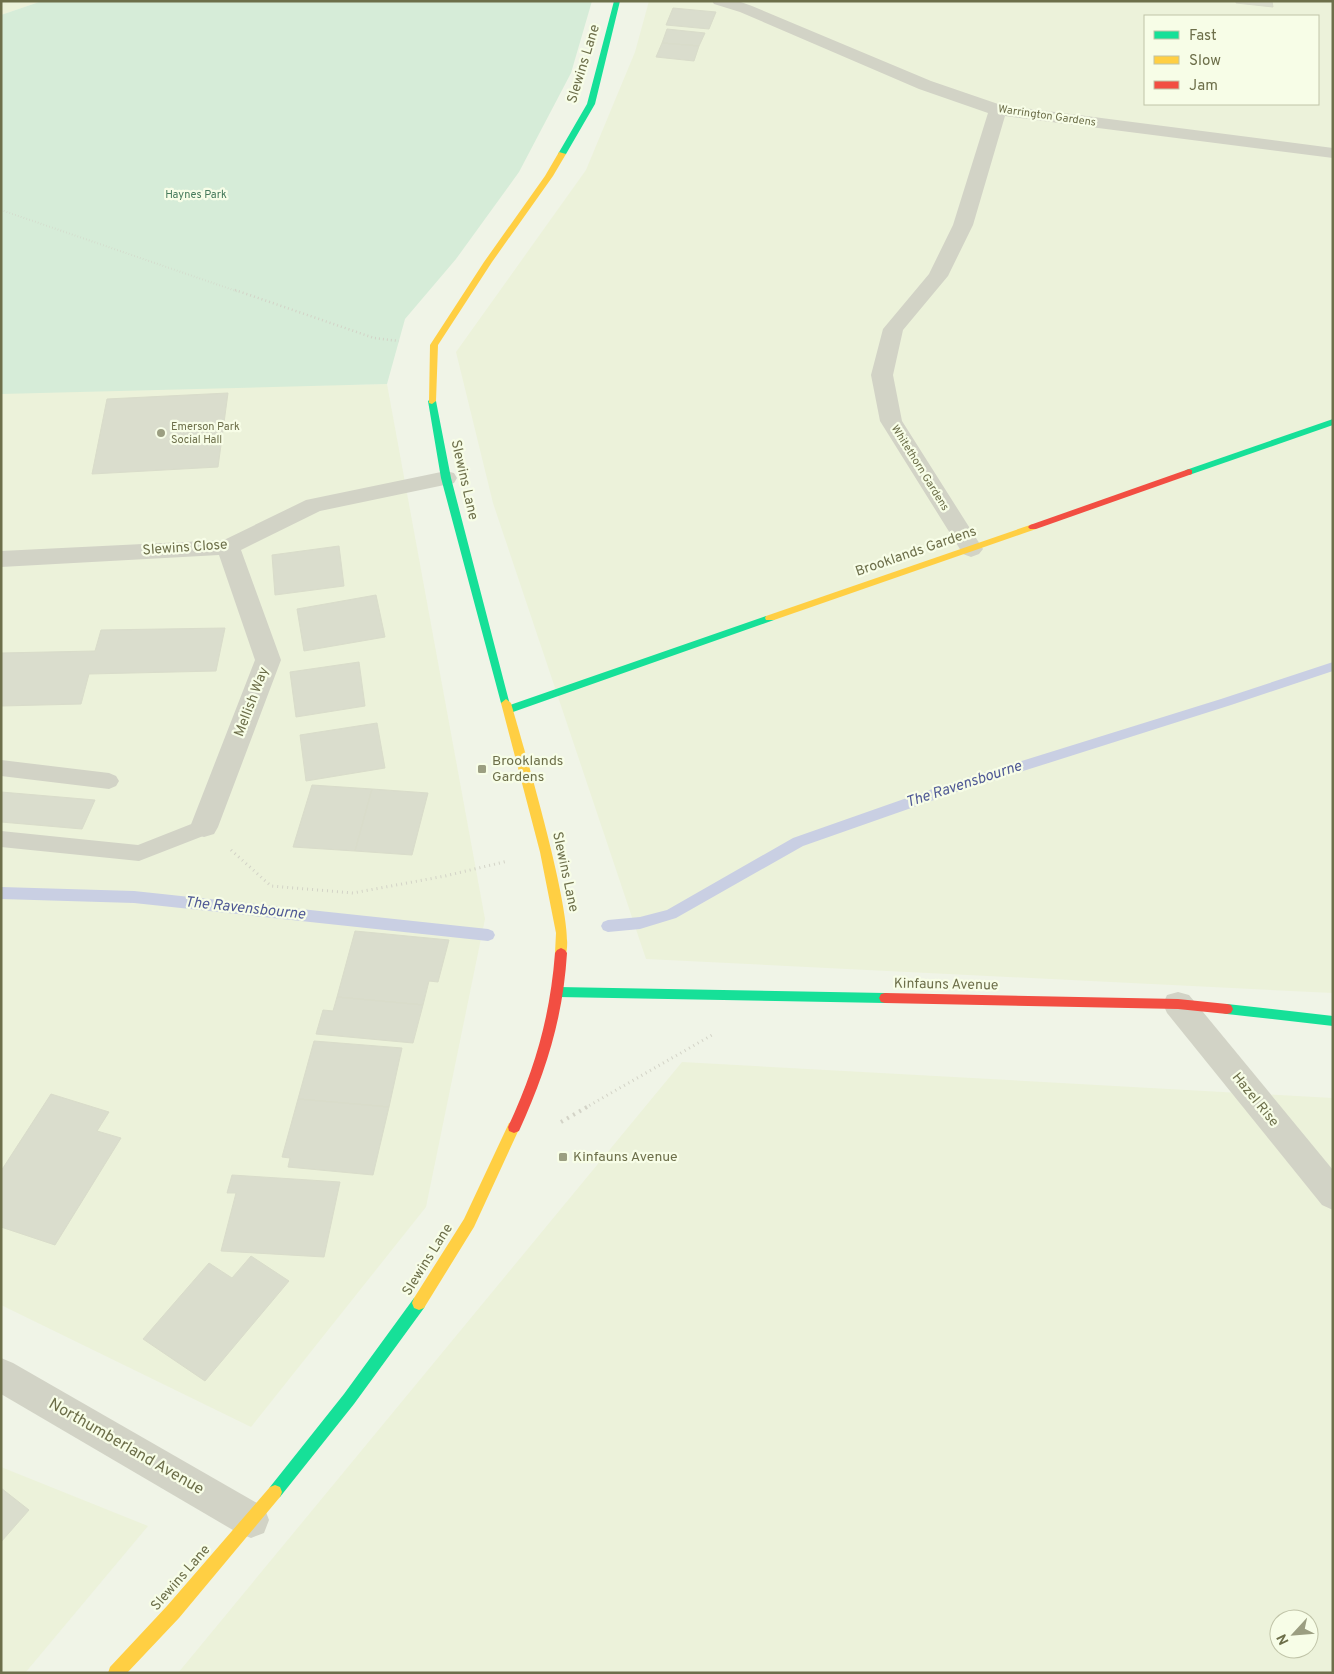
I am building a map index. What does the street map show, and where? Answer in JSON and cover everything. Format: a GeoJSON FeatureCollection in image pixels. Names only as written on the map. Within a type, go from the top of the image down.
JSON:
{"type":"FeatureCollection","features":[{"type":"Feature","properties":{"kind":"street","name":"Slewins Lane"},"geometry":{"type":"LineString","coordinates":[[116,1673],[173,1612],[325,1433],[388,1350],[468,1223],[528,1098],[548,1036],[558,992],[562,933],[546,852],[446,478],[431,396],[434,345],[488,262],[549,176],[591,104],[608,41],[616,1]]}},
{"type":"Feature","properties":{"kind":"street","name":"Warrington Gardens"},"geometry":{"type":"LineString","coordinates":[[720,1],[746,10],[925,85],[998,110],[1333,153]]}},
{"type":"Feature","properties":{"kind":"street","name":"Whitethorn Gardens"},"geometry":{"type":"LineString","coordinates":[[971,549],[891,421],[882,375],[893,329],[938,276],[963,225],[998,110]]}},
{"type":"Feature","properties":{"kind":"street","name":"Brooklands Gardens"},"geometry":{"type":"LineString","coordinates":[[509,708],[1333,422]]}},
{"type":"Feature","properties":{"kind":"street","name":"Slewins Close"},"geometry":{"type":"LineString","coordinates":[[1,559],[228,547],[314,505],[446,478]]}},
{"type":"Feature","properties":{"kind":"street","name":"Mellish Way"},"geometry":{"type":"LineString","coordinates":[[204,827],[268,660],[228,547]]}},
{"type":"Feature","properties":{"kind":"street","name":"Kinfauns Avenue"},"geometry":{"type":"LineString","coordinates":[[558,992],[1178,1004],[1333,1021]]}},
{"type":"Feature","properties":{"kind":"street","name":"Hazel Rise"},"geometry":{"type":"LineString","coordinates":[[1178,1004],[1333,1195]]}},
{"type":"Feature","properties":{"kind":"street","name":"Northumberland Avenue"},"geometry":{"type":"LineString","coordinates":[[1,1375],[251,1520]]}},
{"type":"Feature","properties":{"kind":"lane"},"geometry":{"type":"LineString","coordinates":[[1,768],[109,781]]}},
{"type":"Feature","properties":{"kind":"lane"},"geometry":{"type":"LineString","coordinates":[[1,839],[139,853],[204,827]]}},
{"type":"Feature","properties":{"kind":"path"},"geometry":{"type":"LineString","coordinates":[[1,210],[374,338],[434,345]]}},
{"type":"Feature","properties":{"kind":"path"},"geometry":{"type":"LineString","coordinates":[[204,827],[272,886],[353,893],[445,876],[546,852]]}},
{"type":"Feature","properties":{"kind":"path"},"geometry":{"type":"LineString","coordinates":[[514,1126],[549,1129],[712,1035],[722,995]]}},
{"type":"Feature","properties":{"kind":"shaded area"},"geometry":{"type":"Polygon","coordinates":[[[1,1],[42,1],[1,15],[1,1]]]}},
{"type":"Feature","properties":{"kind":"shaded area"},"geometry":{"type":"Polygon","coordinates":[[[649,1],[1333,1],[1333,993],[646,959],[493,503],[456,352],[586,170],[635,52],[649,1]]]}},
{"type":"Feature","properties":{"kind":"shaded area"},"geometry":{"type":"Polygon","coordinates":[[[387,384],[485,919],[426,1207],[251,1427],[1,1305],[1,391],[387,384]]]}},
{"type":"Feature","properties":{"kind":"shaded area"},"geometry":{"type":"Polygon","coordinates":[[[682,1062],[1333,1098],[1333,1673],[178,1673],[682,1062]]]}},
{"type":"Feature","properties":{"kind":"shaded area"},"geometry":{"type":"Polygon","coordinates":[[[1,1467],[148,1526],[25,1673],[1,1673],[1,1467]]]}},
{"type":"Feature","properties":{"kind":"green space","name":"Haynes Park"},"geometry":{"type":"Polygon","coordinates":[[[42,1],[592,1],[571,73],[519,172],[456,259],[405,319],[387,384],[1,394],[1,15],[42,1]]]}},
{"type":"Feature","properties":{"kind":"building"},"geometry":{"type":"Polygon","coordinates":[[[1236,1],[1272,1],[1273,7],[1236,3],[1236,1]]]}},
{"type":"Feature","properties":{"kind":"building"},"geometry":{"type":"Polygon","coordinates":[[[673,8],[716,12],[709,29],[666,25],[673,8]]]}},
{"type":"Feature","properties":{"kind":"building"},"geometry":{"type":"Polygon","coordinates":[[[667,29],[705,33],[699,46],[662,43],[667,29]]]}},
{"type":"Feature","properties":{"kind":"building"},"geometry":{"type":"Polygon","coordinates":[[[662,43],[699,46],[694,61],[656,57],[662,43]]]}},
{"type":"Feature","properties":{"kind":"building","name":"Emerson Park Social Hall"},"geometry":{"type":"Polygon","coordinates":[[[228,393],[218,467],[92,474],[107,399],[228,393]]]}},
{"type":"Feature","properties":{"kind":"building"},"geometry":{"type":"Polygon","coordinates":[[[339,546],[344,586],[275,595],[272,555],[339,546]]]}},
{"type":"Feature","properties":{"kind":"building"},"geometry":{"type":"Polygon","coordinates":[[[376,595],[385,637],[304,651],[297,609],[376,595]]]}},
{"type":"Feature","properties":{"kind":"building"},"geometry":{"type":"Polygon","coordinates":[[[225,628],[216,671],[89,674],[81,704],[1,706],[1,653],[95,651],[101,630],[225,628]]]}},
{"type":"Feature","properties":{"kind":"building"},"geometry":{"type":"Polygon","coordinates":[[[359,662],[365,706],[296,717],[290,672],[359,662]]]}},
{"type":"Feature","properties":{"kind":"building"},"geometry":{"type":"Polygon","coordinates":[[[377,723],[385,768],[306,781],[300,735],[377,723]]]}},
{"type":"Feature","properties":{"kind":"building"},"geometry":{"type":"Polygon","coordinates":[[[312,785],[372,789],[355,851],[293,847],[312,785]]]}},
{"type":"Feature","properties":{"kind":"building"},"geometry":{"type":"Polygon","coordinates":[[[372,789],[428,793],[412,855],[355,851],[372,789]]]}},
{"type":"Feature","properties":{"kind":"building"},"geometry":{"type":"Polygon","coordinates":[[[1,792],[95,800],[82,829],[1,822],[1,792]]]}},
{"type":"Feature","properties":{"kind":"building"},"geometry":{"type":"Polygon","coordinates":[[[355,931],[449,940],[438,982],[429,981],[423,1005],[337,997],[355,931]]]}},
{"type":"Feature","properties":{"kind":"building"},"geometry":{"type":"Polygon","coordinates":[[[337,997],[423,1005],[413,1043],[316,1034],[323,1010],[333,1011],[337,997]]]}},
{"type":"Feature","properties":{"kind":"building"},"geometry":{"type":"Polygon","coordinates":[[[314,1041],[402,1048],[389,1107],[298,1099],[314,1041]]]}},
{"type":"Feature","properties":{"kind":"building"},"geometry":{"type":"Polygon","coordinates":[[[51,1094],[109,1112],[97,1131],[121,1138],[55,1245],[1,1227],[1,1171],[51,1094]]]}},
{"type":"Feature","properties":{"kind":"building"},"geometry":{"type":"Polygon","coordinates":[[[298,1099],[389,1107],[373,1175],[288,1167],[290,1158],[282,1157],[298,1099]]]}},
{"type":"Feature","properties":{"kind":"building"},"geometry":{"type":"Polygon","coordinates":[[[232,1175],[340,1182],[324,1257],[221,1251],[236,1193],[227,1193],[232,1175]]]}},
{"type":"Feature","properties":{"kind":"building"},"geometry":{"type":"Polygon","coordinates":[[[251,1256],[289,1281],[205,1381],[143,1339],[209,1263],[232,1278],[251,1256]]]}},
{"type":"Feature","properties":{"kind":"building"},"geometry":{"type":"Polygon","coordinates":[[[1,1488],[29,1510],[1,1542],[1,1488]]]}},
{"type":"Feature","properties":{"kind":"waterway","name":"The Ravensbourne"},"geometry":{"type":"LineString","coordinates":[[608,926],[640,923],[671,914],[798,842],[946,790],[1226,702],[1333,666]]}},
{"type":"Feature","properties":{"kind":"waterway","name":"The Ravensbourne"},"geometry":{"type":"LineString","coordinates":[[1,893],[134,897],[488,935]]}},
{"type":"Feature","properties":{"kind":"traffic: fast"},"geometry":{"type":"LineString","coordinates":[[562,154],[591,104],[617,1]]}},
{"type":"Feature","properties":{"kind":"traffic: fast"},"geometry":{"type":"LineString","coordinates":[[432,401],[446,478],[506,703]]}},
{"type":"Feature","properties":{"kind":"traffic: fast"},"geometry":{"type":"LineString","coordinates":[[1189,472],[1333,422]]}},
{"type":"Feature","properties":{"kind":"traffic: fast"},"geometry":{"type":"LineString","coordinates":[[509,709],[770,618]]}},
{"type":"Feature","properties":{"kind":"traffic: fast"},"geometry":{"type":"LineString","coordinates":[[558,992],[885,998]]}},
{"type":"Feature","properties":{"kind":"traffic: fast"},"geometry":{"type":"LineString","coordinates":[[1227,1009],[1333,1021]]}},
{"type":"Feature","properties":{"kind":"traffic: fast"},"geometry":{"type":"LineString","coordinates":[[275,1492],[385,1352],[419,1303]]}},
{"type":"Feature","properties":{"kind":"traffic: slow"},"geometry":{"type":"LineString","coordinates":[[432,401],[434,345],[562,154]]}},
{"type":"Feature","properties":{"kind":"traffic: slow"},"geometry":{"type":"LineString","coordinates":[[770,618],[1033,527]]}},
{"type":"Feature","properties":{"kind":"traffic: slow"},"geometry":{"type":"LineString","coordinates":[[506,703],[546,852],[562,933],[561,953]]}},
{"type":"Feature","properties":{"kind":"traffic: slow"},"geometry":{"type":"LineString","coordinates":[[419,1303],[469,1223],[514,1127]]}},
{"type":"Feature","properties":{"kind":"traffic: slow"},"geometry":{"type":"LineString","coordinates":[[116,1673],[173,1612],[275,1492]]}},
{"type":"Feature","properties":{"kind":"traffic: jam"},"geometry":{"type":"LineString","coordinates":[[1033,527],[1189,472]]}},
{"type":"Feature","properties":{"kind":"traffic: jam"},"geometry":{"type":"LineString","coordinates":[[514,1127],[547,1044],[558,991],[561,953]]}},
{"type":"Feature","properties":{"kind":"traffic: jam"},"geometry":{"type":"LineString","coordinates":[[885,998],[1178,1004],[1227,1009]]}},
{"type":"Feature","properties":{"kind":"place","name":"Emerson Park Social Hall"},"geometry":{"type":"Point","coordinates":[161,433]}},
{"type":"Feature","properties":{"kind":"place","name":"Brooklands Gardens"},"geometry":{"type":"Point","coordinates":[482,769]}},
{"type":"Feature","properties":{"kind":"place","name":"Kinfauns Avenue"},"geometry":{"type":"Point","coordinates":[563,1157]}}]}
